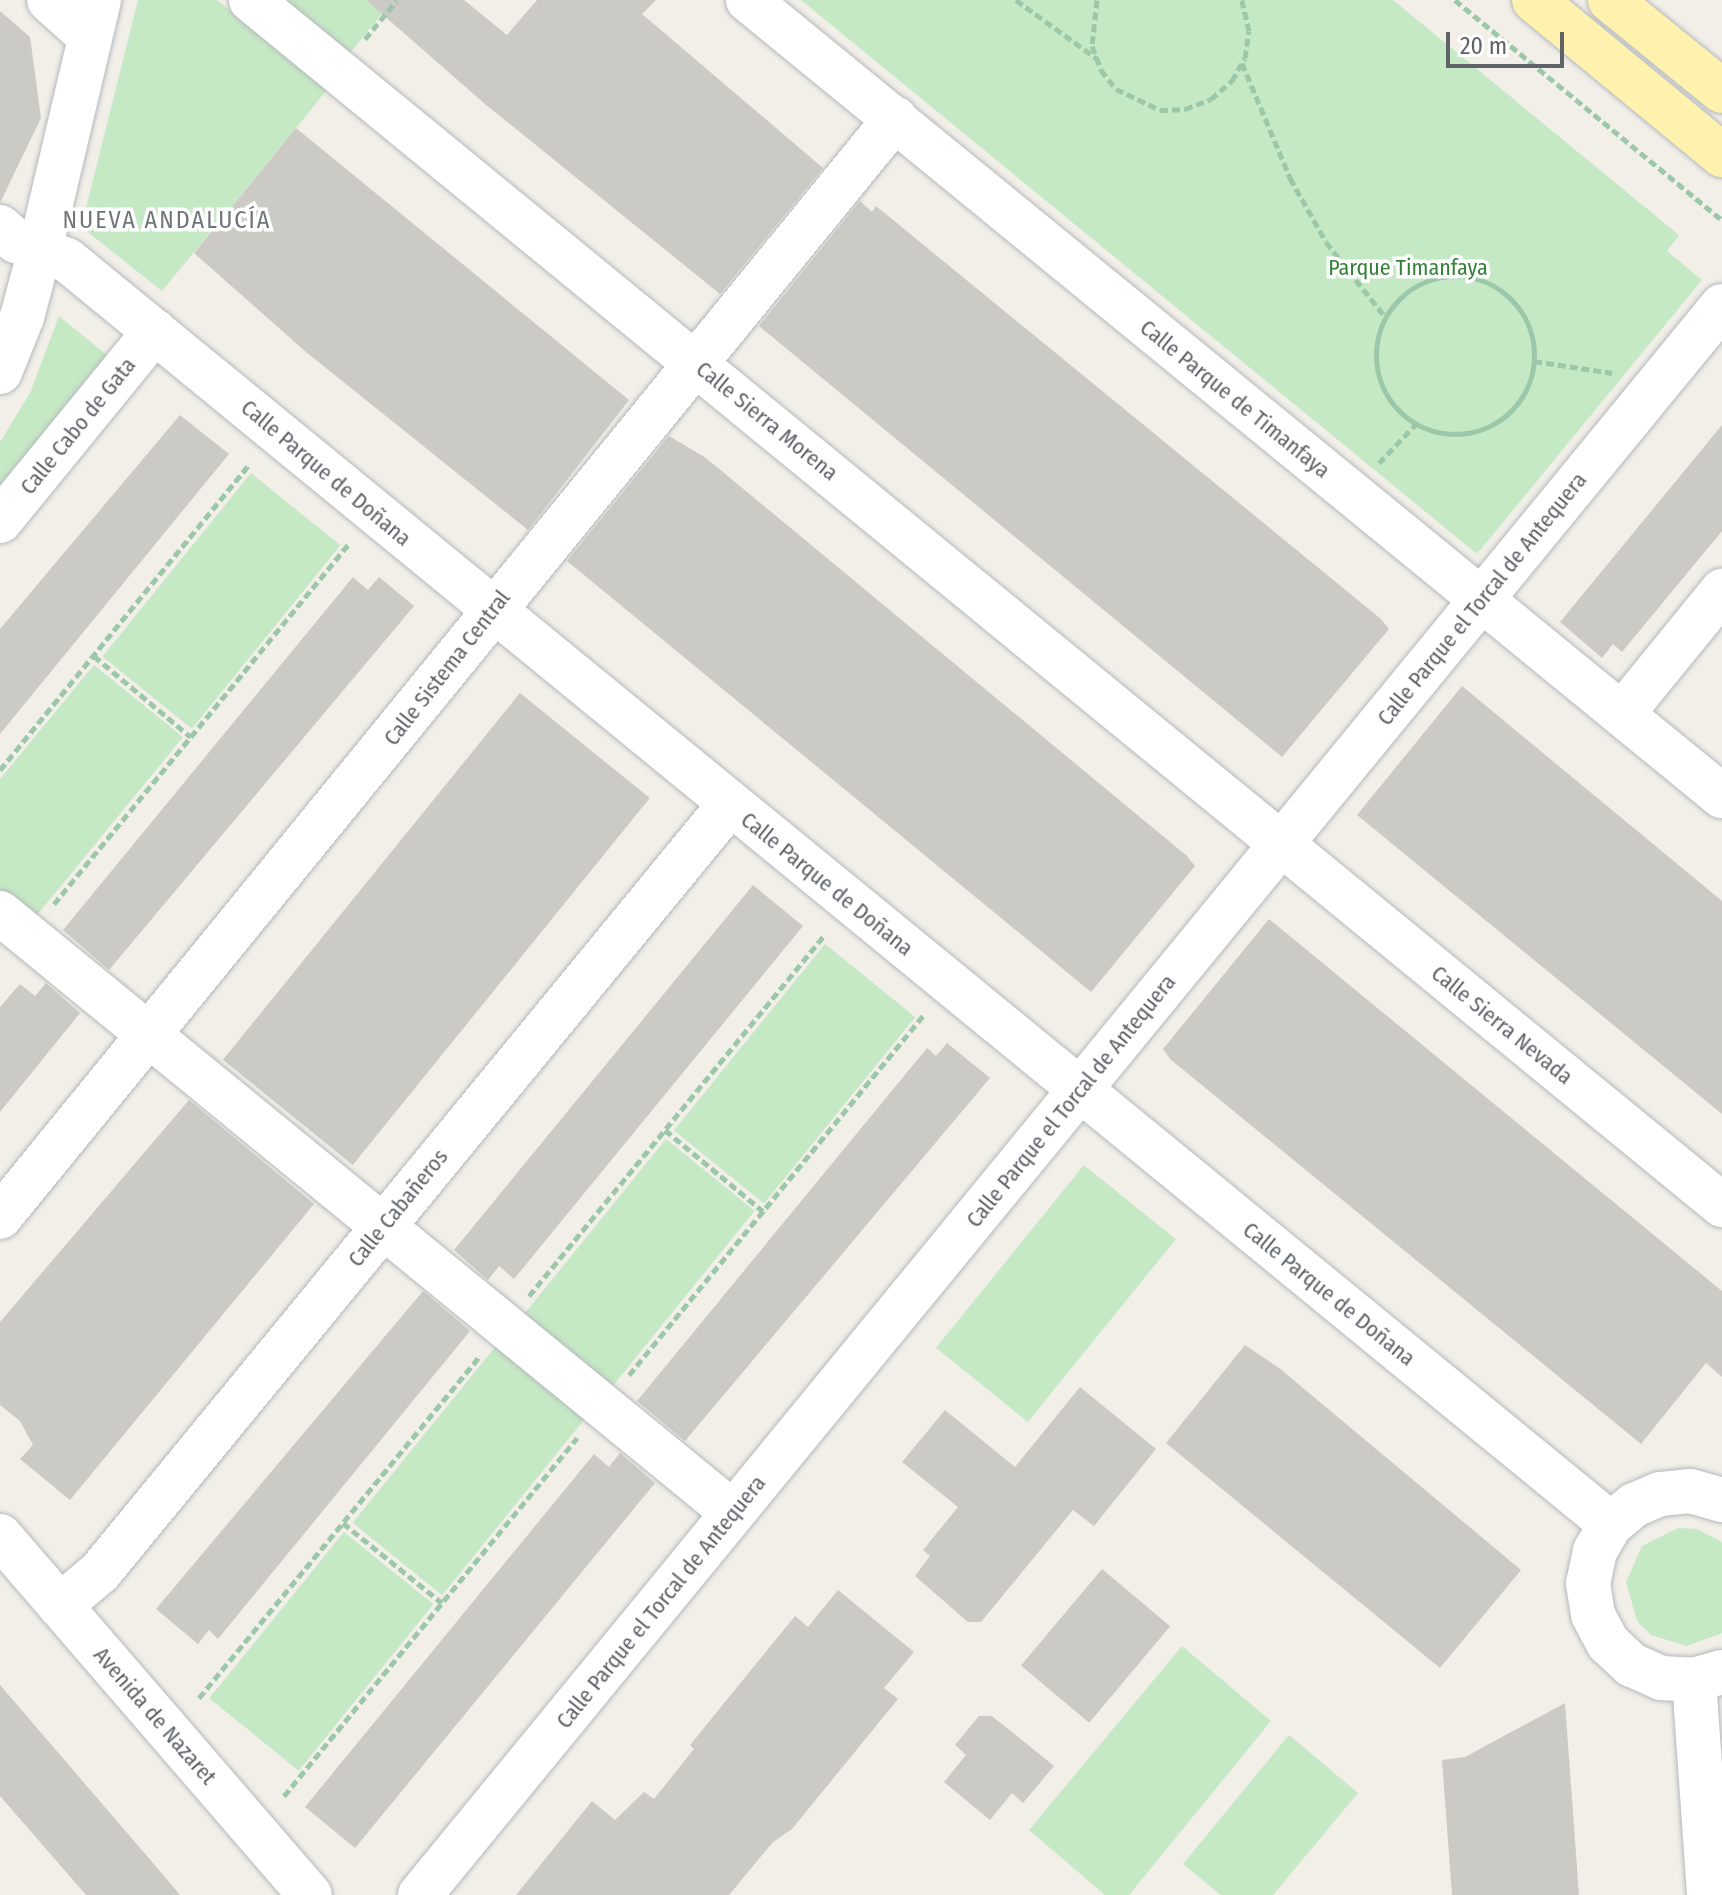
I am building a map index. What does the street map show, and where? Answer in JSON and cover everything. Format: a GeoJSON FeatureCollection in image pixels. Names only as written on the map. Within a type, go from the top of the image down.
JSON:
{"type":"FeatureCollection","features":[{"type":"Feature","properties":{"kind":"main road"},"geometry":{"type":"LineString","coordinates":[[1534,0],[1722,155]]}},
{"type":"Feature","properties":{"kind":"main road"},"geometry":{"type":"LineString","coordinates":[[1610,0],[1722,91]]}},
{"type":"Feature","properties":{"kind":"street"},"geometry":{"type":"LineString","coordinates":[[0,372],[22,317],[40,250],[94,18],[49,0]]}},
{"type":"Feature","properties":{"kind":"street","name":"Calle Sierra Morena"},"geometry":{"type":"LineString","coordinates":[[251,0],[1281,844]]}},
{"type":"Feature","properties":{"kind":"street","name":"Calle Parque de Timanfaya"},"geometry":{"type":"LineString","coordinates":[[748,0],[1722,796]]}},
{"type":"Feature","properties":{"kind":"street","name":"Calle Sistema Central"},"geometry":{"type":"LineString","coordinates":[[0,1217],[895,119]]}},
{"type":"Feature","properties":{"kind":"street","name":"Calle Parque de Doñana"},"geometry":{"type":"LineString","coordinates":[[0,227],[16,241],[67,260],[1611,1524]]}},
{"type":"Feature","properties":{"kind":"street","name":"Calle Parque el Torcal de Antequera"},"geometry":{"type":"LineString","coordinates":[[420,1895],[1722,306]]}},
{"type":"Feature","properties":{"kind":"street","name":"Calle Cabo de Gata"},"geometry":{"type":"LineString","coordinates":[[0,521],[155,331]]}},
{"type":"Feature","properties":{"kind":"street"},"geometry":{"type":"LineString","coordinates":[[1622,714],[1722,591]]}},
{"type":"Feature","properties":{"kind":"street","name":"Calle Cabañeros"},"geometry":{"type":"LineString","coordinates":[[60,1606],[100,1572],[730,804]]}},
{"type":"Feature","properties":{"kind":"street","name":"Calle Sierra Nevada"},"geometry":{"type":"LineString","coordinates":[[1281,844],[1722,1205]]}},
{"type":"Feature","properties":{"kind":"street"},"geometry":{"type":"LineString","coordinates":[[14,924],[720,1502]]}},
{"type":"Feature","properties":{"kind":"street"},"geometry":{"type":"LineString","coordinates":[[1709,1895],[1708,1676],[1651,1674],[1632,1665],[1608,1643],[1593,1615],[1588,1583],[1595,1551],[1611,1524],[1634,1505],[1660,1494],[1690,1491],[1722,1500]]}},
{"type":"Feature","properties":{"kind":"street","name":"Avenida de Nazaret"},"geometry":{"type":"LineString","coordinates":[[0,1536],[310,1895]]}},
{"type":"Feature","properties":{"kind":"path"},"geometry":{"type":"LineString","coordinates":[[339,71],[397,0]]}},
{"type":"Feature","properties":{"kind":"path"},"geometry":{"type":"LineString","coordinates":[[1016,0],[1070,44],[1097,59]]}},
{"type":"Feature","properties":{"kind":"path"},"geometry":{"type":"LineString","coordinates":[[1097,0],[1091,22],[1097,59],[1116,89],[1160,110],[1185,109],[1211,99],[1232,81],[1242,63],[1249,31],[1242,0]]}},
{"type":"Feature","properties":{"kind":"path"},"geometry":{"type":"LineString","coordinates":[[1455,0],[1722,220]]}},
{"type":"Feature","properties":{"kind":"path"},"geometry":{"type":"LineString","coordinates":[[1242,63],[1290,178],[1326,242],[1386,318]]}},
{"type":"Feature","properties":{"kind":"path"},"geometry":{"type":"LineString","coordinates":[[1441,277],[1469,277],[1495,287],[1516,304],[1530,328],[1534,361],[1530,382],[1517,406],[1496,424],[1470,433],[1445,434],[1417,423],[1386,394],[1378,370],[1377,346],[1386,318],[1416,286],[1441,277]]}},
{"type":"Feature","properties":{"kind":"path"},"geometry":{"type":"LineString","coordinates":[[1534,361],[1661,381]]}},
{"type":"Feature","properties":{"kind":"path"},"geometry":{"type":"LineString","coordinates":[[1351,494],[1417,423]]}},
{"type":"Feature","properties":{"kind":"path"},"geometry":{"type":"LineString","coordinates":[[0,770],[251,464]]}},
{"type":"Feature","properties":{"kind":"path"},"geometry":{"type":"LineString","coordinates":[[14,924],[191,737],[349,544]]}},
{"type":"Feature","properties":{"kind":"path"},"geometry":{"type":"LineString","coordinates":[[94,656],[191,737]]}},
{"type":"Feature","properties":{"kind":"path"},"geometry":{"type":"LineString","coordinates":[[665,1130],[763,1211]]}},
{"type":"Feature","properties":{"kind":"path"},"geometry":{"type":"LineString","coordinates":[[343,1523],[442,1603]]}},
{"type":"Feature","properties":{"kind":"green space"},"geometry":{"type":"Polygon","coordinates":[[[138,0],[217,0],[327,90],[162,291],[84,229],[83,220],[138,0]]]}},
{"type":"Feature","properties":{"kind":"green space"},"geometry":{"type":"Polygon","coordinates":[[[285,0],[393,0],[350,53],[285,0]]]}},
{"type":"Feature","properties":{"kind":"green space","name":"Parque Timanfaya"},"geometry":{"type":"Polygon","coordinates":[[[801,0],[1393,0],[1679,235],[1667,251],[1702,280],[1477,554],[801,0]]]}},
{"type":"Feature","properties":{"kind":"green space"},"geometry":{"type":"Polygon","coordinates":[[[59,316],[108,356],[0,488],[0,442],[30,393],[59,316]]]}},
{"type":"Feature","properties":{"kind":"green space"},"geometry":{"type":"Polygon","coordinates":[[[251,473],[340,545],[192,729],[102,656],[251,473]]]}},
{"type":"Feature","properties":{"kind":"green space"},"geometry":{"type":"Polygon","coordinates":[[[94,665],[183,737],[33,920],[0,893],[0,779],[94,665]]]}},
{"type":"Feature","properties":{"kind":"green space"},"geometry":{"type":"Polygon","coordinates":[[[825,944],[915,1017],[764,1204],[674,1131],[825,944]]]}},
{"type":"Feature","properties":{"kind":"green space"},"geometry":{"type":"Polygon","coordinates":[[[666,1139],[755,1211],[609,1391],[520,1319],[666,1139]]]}},
{"type":"Feature","properties":{"kind":"green space"},"geometry":{"type":"Polygon","coordinates":[[[1084,1165],[1176,1239],[1028,1422],[936,1348],[1084,1165]]]}},
{"type":"Feature","properties":{"kind":"green space"},"geometry":{"type":"Polygon","coordinates":[[[500,1341],[589,1413],[442,1595],[353,1523],[500,1341]]]}},
{"type":"Feature","properties":{"kind":"green space"},"geometry":{"type":"Polygon","coordinates":[[[1678,1528],[1697,1529],[1722,1542],[1722,1633],[1687,1646],[1651,1635],[1637,1621],[1626,1582],[1642,1546],[1678,1528]]]}},
{"type":"Feature","properties":{"kind":"green space"},"geometry":{"type":"Polygon","coordinates":[[[344,1532],[433,1604],[299,1771],[209,1698],[344,1532]]]}},
{"type":"Feature","properties":{"kind":"green space"},"geometry":{"type":"Polygon","coordinates":[[[1182,1646],[1271,1721],[1129,1895],[1105,1895],[1029,1830],[1182,1646]]]}},
{"type":"Feature","properties":{"kind":"green space"},"geometry":{"type":"Polygon","coordinates":[[[1289,1735],[1358,1793],[1273,1895],[1221,1895],[1183,1864],[1289,1735]]]}},
{"type":"Feature","properties":{"kind":"building"},"geometry":{"type":"Polygon","coordinates":[[[366,0],[464,0],[507,35],[537,0],[656,0],[642,14],[823,168],[720,294],[485,104],[366,0]]]}},
{"type":"Feature","properties":{"kind":"building"},"geometry":{"type":"Polygon","coordinates":[[[0,11],[30,37],[41,118],[0,203],[0,11]]]}},
{"type":"Feature","properties":{"kind":"building"},"geometry":{"type":"Polygon","coordinates":[[[296,128],[629,400],[528,530],[306,352],[194,253],[296,128]]]}},
{"type":"Feature","properties":{"kind":"building"},"geometry":{"type":"Polygon","coordinates":[[[860,201],[872,212],[876,206],[1381,619],[1389,629],[1282,757],[759,326],[860,201]]]}},
{"type":"Feature","properties":{"kind":"building"},"geometry":{"type":"Polygon","coordinates":[[[180,415],[229,454],[0,734],[0,629],[180,415]]]}},
{"type":"Feature","properties":{"kind":"building"},"geometry":{"type":"Polygon","coordinates":[[[1722,425],[1722,531],[1622,652],[1613,644],[1602,658],[1560,622],[1722,425]]]}},
{"type":"Feature","properties":{"kind":"building"},"geometry":{"type":"Polygon","coordinates":[[[669,436],[706,458],[1187,856],[1195,866],[1091,992],[567,561],[669,436]]]}},
{"type":"Feature","properties":{"kind":"building"},"geometry":{"type":"Polygon","coordinates":[[[353,577],[368,590],[379,577],[414,606],[109,970],[63,930],[353,577]]]}},
{"type":"Feature","properties":{"kind":"building"},"geometry":{"type":"Polygon","coordinates":[[[1462,686],[1722,901],[1722,1114],[1357,815],[1462,686]]]}},
{"type":"Feature","properties":{"kind":"building"},"geometry":{"type":"Polygon","coordinates":[[[520,693],[650,798],[353,1165],[223,1060],[520,693]]]}},
{"type":"Feature","properties":{"kind":"building"},"geometry":{"type":"Polygon","coordinates":[[[753,885],[803,926],[514,1279],[499,1266],[488,1280],[454,1250],[753,885]]]}},
{"type":"Feature","properties":{"kind":"building"},"geometry":{"type":"Polygon","coordinates":[[[1269,919],[1722,1291],[1722,1377],[1706,1363],[1641,1444],[1170,1059],[1163,1049],[1269,919]]]}},
{"type":"Feature","properties":{"kind":"building"},"geometry":{"type":"Polygon","coordinates":[[[46,983],[80,1013],[0,1112],[0,1007],[20,984],[35,996],[46,983]]]}},
{"type":"Feature","properties":{"kind":"building"},"geometry":{"type":"Polygon","coordinates":[[[947,1043],[990,1078],[685,1441],[637,1401],[927,1048],[936,1056],[947,1043]]]}},
{"type":"Feature","properties":{"kind":"building"},"geometry":{"type":"Polygon","coordinates":[[[189,1100],[314,1204],[70,1500],[20,1459],[33,1445],[20,1421],[0,1405],[0,1322],[189,1100]]]}},
{"type":"Feature","properties":{"kind":"building"},"geometry":{"type":"Polygon","coordinates":[[[423,1291],[470,1331],[218,1639],[209,1630],[198,1644],[156,1609],[423,1291]]]}},
{"type":"Feature","properties":{"kind":"building"},"geometry":{"type":"Polygon","coordinates":[[[1245,1345],[1279,1368],[1521,1570],[1440,1668],[1166,1443],[1245,1345]]]}},
{"type":"Feature","properties":{"kind":"building"},"geometry":{"type":"Polygon","coordinates":[[[1080,1387],[1156,1449],[1094,1526],[1073,1510],[981,1622],[968,1622],[915,1576],[930,1556],[923,1550],[958,1507],[902,1462],[945,1410],[1015,1467],[1080,1387]]]}},
{"type":"Feature","properties":{"kind":"building"},"geometry":{"type":"Polygon","coordinates":[[[620,1453],[655,1483],[355,1848],[305,1807],[594,1454],[609,1467],[620,1453]]]}},
{"type":"Feature","properties":{"kind":"building"},"geometry":{"type":"Polygon","coordinates":[[[1102,1569],[1170,1626],[1089,1723],[1021,1666],[1102,1569]]]}},
{"type":"Feature","properties":{"kind":"building"},"geometry":{"type":"Polygon","coordinates":[[[838,1590],[914,1652],[884,1688],[898,1699],[792,1829],[773,1842],[729,1895],[516,1895],[592,1801],[615,1820],[644,1792],[654,1799],[694,1749],[690,1745],[795,1616],[808,1627],[838,1590]]]}},
{"type":"Feature","properties":{"kind":"building"},"geometry":{"type":"Polygon","coordinates":[[[0,1685],[180,1895],[86,1895],[0,1796],[0,1685]]]}},
{"type":"Feature","properties":{"kind":"building"},"geometry":{"type":"Polygon","coordinates":[[[1565,1703],[1579,1895],[1452,1895],[1442,1760],[1465,1757],[1565,1703]]]}},
{"type":"Feature","properties":{"kind":"building"},"geometry":{"type":"Polygon","coordinates":[[[979,1716],[992,1716],[1054,1766],[1023,1803],[1012,1793],[990,1820],[944,1782],[966,1755],[955,1745],[979,1716]]]}},
{"type":"Feature","properties":{"kind":"district","name":"NUEVA ANDALUCÍA"},"geometry":{"type":"Point","coordinates":[167,221]}}]}
